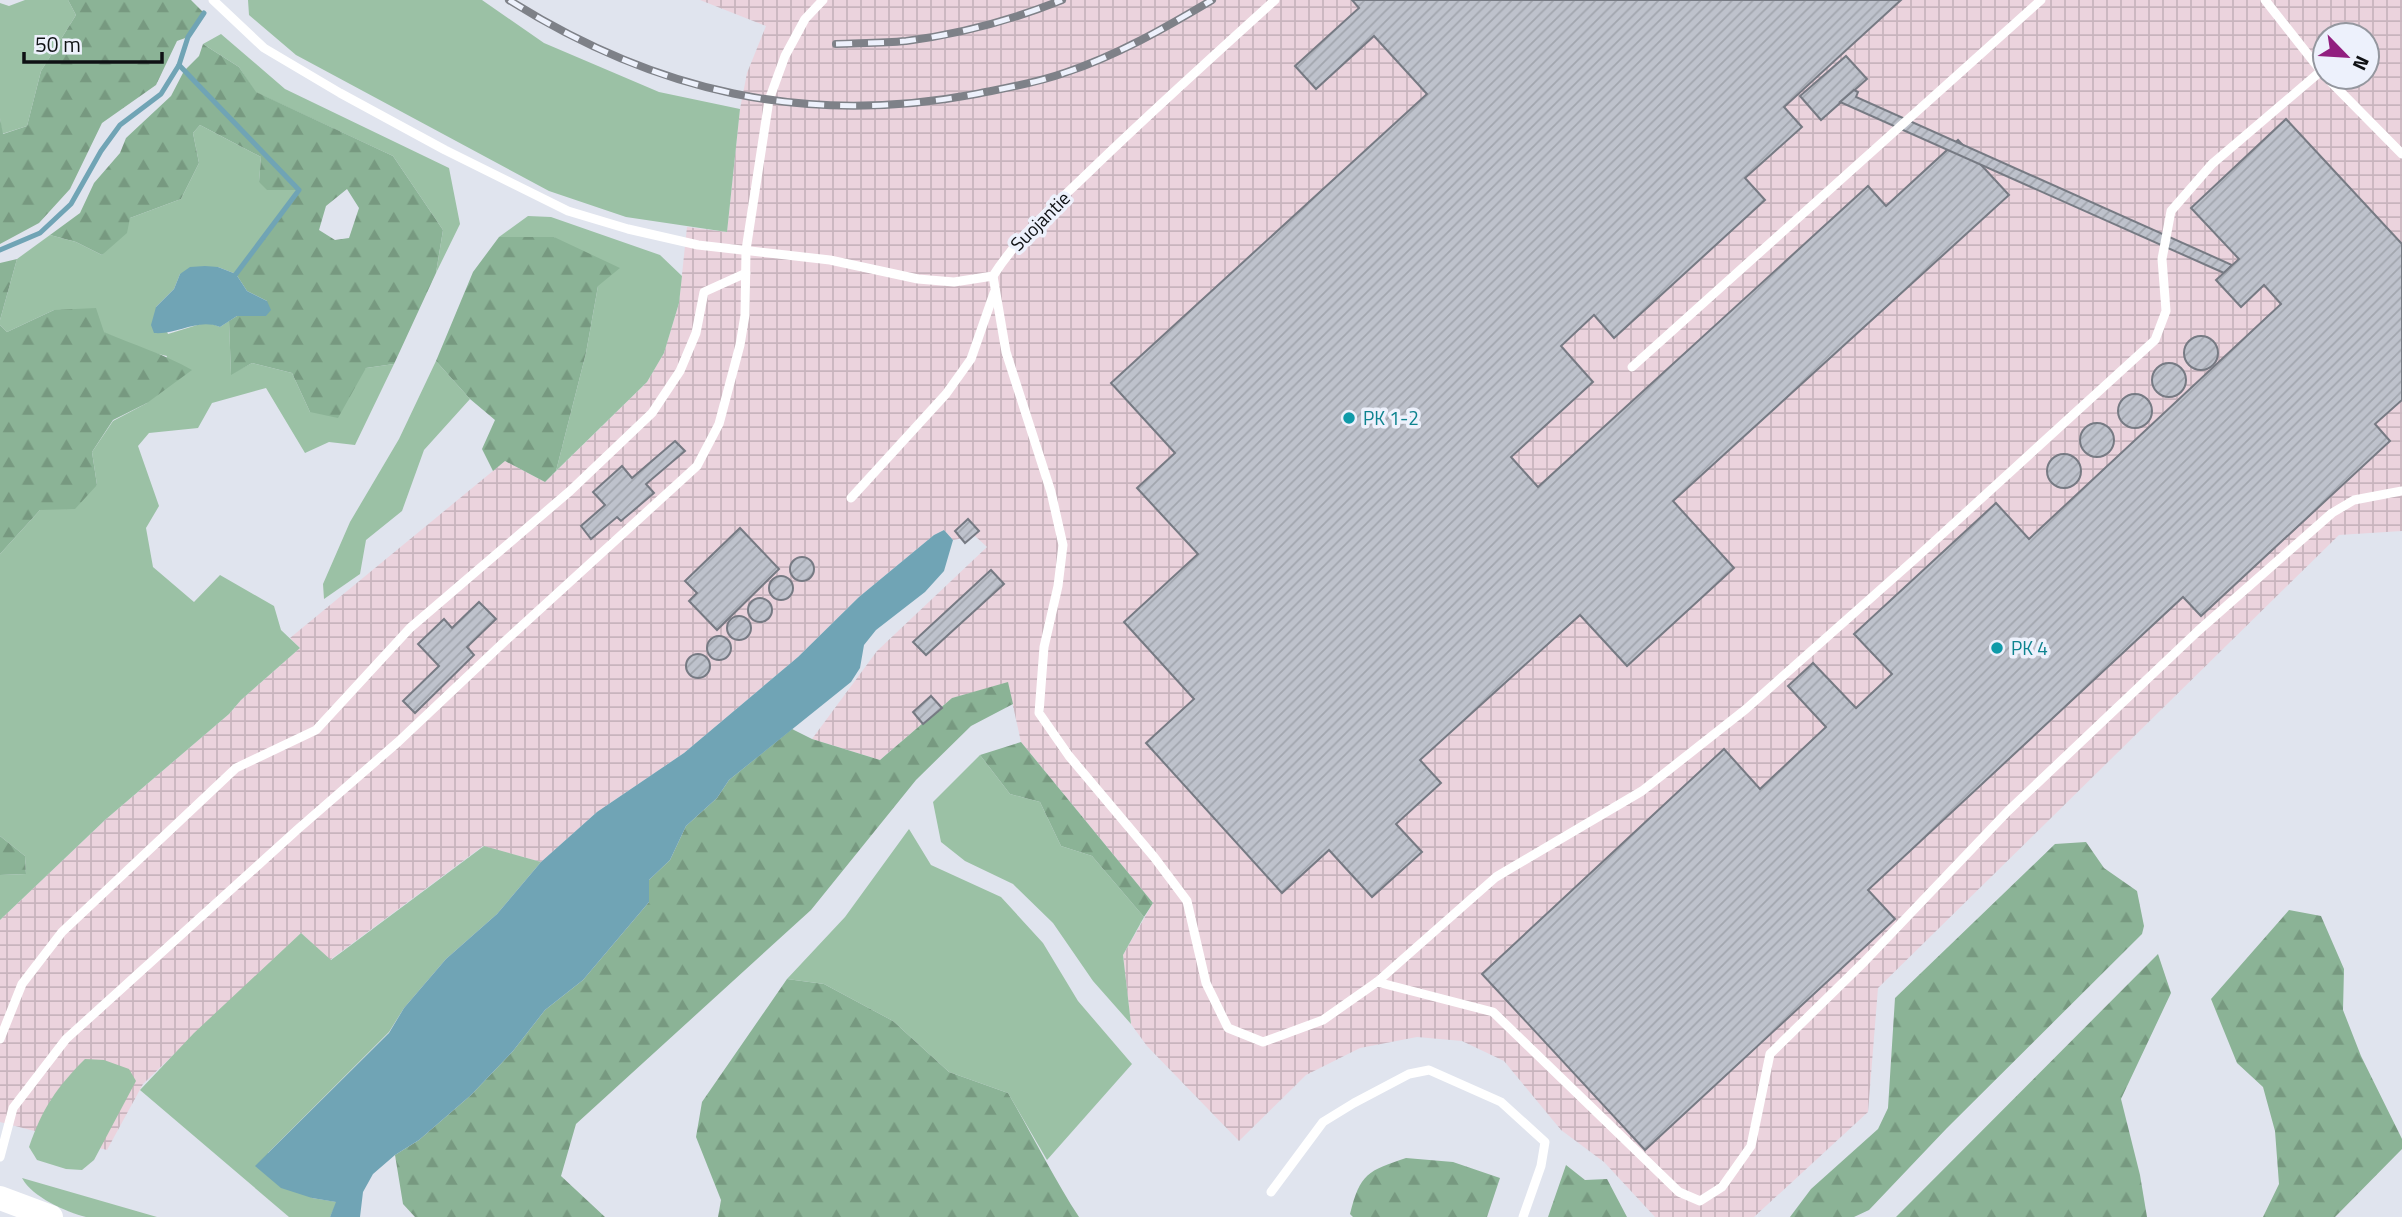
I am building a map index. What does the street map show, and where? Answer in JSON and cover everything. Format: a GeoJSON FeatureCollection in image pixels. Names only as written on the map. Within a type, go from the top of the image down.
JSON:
{"type":"FeatureCollection","features":[{"type":"Feature","properties":{"kind":"main road"},"geometry":{"type":"LineString","coordinates":[[0,1198],[51,1217]]}},
{"type":"Feature","properties":{"kind":"lane"},"geometry":{"type":"LineString","coordinates":[[212,0],[264,48],[444,150],[568,211],[628,229],[698,245],[830,260],[918,279],[954,282],[993,276],[1010,370],[1051,492],[1063,545],[1058,586],[1044,648],[1039,713],[1069,756],[1154,857],[1187,901],[1206,983],[1228,1028],[1263,1042],[1323,1020],[1377,982],[1496,877],[1642,791],[1746,709],[2155,340],[2166,311],[2162,259],[2171,211],[2212,164],[2311,85]]}},
{"type":"Feature","properties":{"kind":"lane"},"geometry":{"type":"LineString","coordinates":[[0,1157],[13,1108],[66,1039],[398,742],[697,466],[719,424],[740,345],[745,315],[746,250],[769,100],[785,56],[805,19],[823,0]]}},
{"type":"Feature","properties":{"kind":"lane","name":"Suojantie"},"geometry":{"type":"LineString","coordinates":[[993,276],[1009,250],[1030,228],[1134,128],[1275,0]]}},
{"type":"Feature","properties":{"kind":"lane"},"geometry":{"type":"LineString","coordinates":[[1632,367],[2041,0]]}},
{"type":"Feature","properties":{"kind":"lane"},"geometry":{"type":"LineString","coordinates":[[2265,0],[2311,58]]}},
{"type":"Feature","properties":{"kind":"lane"},"geometry":{"type":"LineString","coordinates":[[2340,91],[2402,154]]}},
{"type":"Feature","properties":{"kind":"lane"},"geometry":{"type":"LineString","coordinates":[[0,1039],[22,984],[62,932],[236,768],[316,730],[410,628],[570,491],[652,413],[680,371],[696,333],[704,292],[746,273]]}},
{"type":"Feature","properties":{"kind":"lane"},"geometry":{"type":"LineString","coordinates":[[851,498],[928,415],[971,359],[995,289]]}},
{"type":"Feature","properties":{"kind":"lane"},"geometry":{"type":"LineString","coordinates":[[1377,982],[1493,1012],[1679,1192],[1700,1201],[1722,1187],[1751,1146],[1770,1054],[1865,961],[2008,811],[2198,631],[2332,513],[2354,500],[2402,491]]}},
{"type":"Feature","properties":{"kind":"lane"},"geometry":{"type":"LineString","coordinates":[[1270,1192],[1323,1122],[1409,1074],[1429,1070],[1501,1102],[1545,1142],[1541,1166],[1523,1217]]}},
{"type":"Feature","properties":{"kind":"shaded area"},"geometry":{"type":"Polygon","coordinates":[[[700,0],[2402,0],[2402,531],[2339,535],[1878,988],[1868,1112],[1754,1217],[1655,1217],[1604,1162],[1561,1130],[1504,1061],[1462,1041],[1417,1037],[1360,1048],[1306,1075],[1239,1141],[1147,1046],[1131,1024],[1123,955],[1153,903],[1021,742],[1008,683],[952,698],[880,760],[812,739],[877,651],[987,547],[975,536],[953,540],[944,530],[934,535],[859,597],[798,657],[684,753],[597,812],[541,862],[483,846],[330,960],[301,933],[143,1084],[107,1150],[0,1122],[0,920],[105,820],[229,714],[300,648],[290,638],[505,461],[545,482],[647,382],[664,353],[679,303],[687,227],[727,232],[740,109],[747,73],[766,26],[700,0]]]}},
{"type":"Feature","properties":{"kind":"green space"},"geometry":{"type":"Polygon","coordinates":[[[25,0],[68,0],[76,15],[41,71],[27,126],[2,134],[0,3],[9,6],[25,0]]]}},
{"type":"Feature","properties":{"kind":"green space"},"geometry":{"type":"Polygon","coordinates":[[[68,0],[191,0],[204,13],[188,37],[177,41],[156,85],[102,123],[70,189],[39,223],[0,244],[0,118],[3,134],[27,126],[41,71],[76,15],[68,0]]]}},
{"type":"Feature","properties":{"kind":"green space"},"geometry":{"type":"Polygon","coordinates":[[[248,0],[482,0],[544,43],[659,92],[740,109],[727,232],[626,217],[549,191],[296,55],[249,15],[248,0]]]}},
{"type":"Feature","properties":{"kind":"green space"},"geometry":{"type":"Polygon","coordinates":[[[221,34],[285,89],[449,168],[460,224],[436,273],[443,230],[393,156],[255,92],[239,67],[203,44],[221,34]]]}},
{"type":"Feature","properties":{"kind":"green space"},"geometry":{"type":"Polygon","coordinates":[[[203,44],[239,67],[256,92],[393,156],[443,230],[436,273],[394,364],[366,368],[338,418],[310,412],[292,373],[252,363],[231,375],[229,321],[237,316],[266,316],[267,301],[247,291],[236,274],[299,190],[267,190],[259,182],[261,157],[200,125],[193,133],[199,163],[181,199],[130,218],[127,233],[102,255],[76,242],[50,235],[80,213],[94,183],[120,153],[126,138],[171,96],[184,71],[199,56],[203,44]],[[347,189],[326,206],[319,230],[335,240],[349,238],[359,208],[347,189]]]}},
{"type":"Feature","properties":{"kind":"green space"},"geometry":{"type":"Polygon","coordinates":[[[200,125],[261,157],[259,182],[299,190],[236,274],[218,267],[180,274],[174,289],[156,307],[168,334],[207,322],[220,327],[229,321],[231,374],[252,363],[292,373],[310,412],[366,368],[394,364],[355,445],[329,442],[305,453],[266,388],[212,403],[198,428],[149,433],[138,446],[159,506],[146,528],[153,567],[194,602],[220,575],[274,606],[281,630],[300,648],[229,714],[105,820],[0,920],[0,875],[26,874],[25,856],[0,836],[0,554],[40,510],[97,485],[92,452],[113,421],[147,403],[167,356],[145,351],[54,310],[7,332],[0,325],[0,320],[17,259],[50,235],[76,242],[102,255],[130,218],[181,199],[199,163],[193,133],[200,125]]]}},
{"type":"Feature","properties":{"kind":"green space"},"geometry":{"type":"Polygon","coordinates":[[[528,216],[551,217],[660,255],[682,276],[679,303],[664,353],[647,382],[556,471],[586,353],[598,286],[554,237],[499,237],[528,216]]]}},
{"type":"Feature","properties":{"kind":"green space"},"geometry":{"type":"Polygon","coordinates":[[[499,237],[554,237],[620,268],[598,286],[586,353],[556,471],[545,482],[505,461],[493,471],[482,449],[495,420],[470,399],[436,361],[473,272],[499,237]]]}},
{"type":"Feature","properties":{"kind":"green space"},"geometry":{"type":"Polygon","coordinates":[[[17,259],[0,320],[0,263],[17,259]]]}},
{"type":"Feature","properties":{"kind":"green space"},"geometry":{"type":"Polygon","coordinates":[[[96,308],[104,332],[192,370],[147,403],[113,420],[92,452],[97,485],[75,509],[40,510],[0,554],[0,325],[7,332],[54,310],[96,308]]]}},
{"type":"Feature","properties":{"kind":"green space"},"geometry":{"type":"Polygon","coordinates":[[[436,361],[470,399],[424,450],[402,511],[366,540],[360,574],[324,599],[323,584],[350,522],[399,439],[436,361]]]}},
{"type":"Feature","properties":{"kind":"green space"},"geometry":{"type":"Polygon","coordinates":[[[1008,682],[1013,704],[971,726],[916,780],[811,910],[576,1124],[561,1176],[605,1217],[415,1217],[403,1204],[395,1155],[419,1140],[471,1095],[513,1051],[545,1010],[583,980],[649,902],[649,880],[670,860],[686,826],[717,798],[729,780],[792,729],[812,739],[880,760],[952,698],[1008,682]]]}},
{"type":"Feature","properties":{"kind":"green space"},"geometry":{"type":"Polygon","coordinates":[[[1021,742],[1153,903],[1144,917],[1092,856],[1061,846],[1040,802],[1010,794],[980,755],[1021,742]]]}},
{"type":"Feature","properties":{"kind":"green space"},"geometry":{"type":"Polygon","coordinates":[[[980,755],[1010,794],[1040,802],[1061,846],[1092,856],[1144,917],[1123,955],[1131,1024],[1093,981],[1053,923],[1013,884],[965,861],[941,842],[933,802],[980,755]]]}},
{"type":"Feature","properties":{"kind":"green space"},"geometry":{"type":"Polygon","coordinates":[[[909,829],[931,865],[1001,897],[1043,943],[1078,1001],[1132,1064],[1047,1160],[1008,1093],[949,1072],[893,1021],[824,984],[787,979],[845,917],[909,829]]]}},
{"type":"Feature","properties":{"kind":"green space"},"geometry":{"type":"Polygon","coordinates":[[[0,836],[25,856],[26,874],[0,875],[0,836]]]}},
{"type":"Feature","properties":{"kind":"green space"},"geometry":{"type":"Polygon","coordinates":[[[2086,842],[2104,868],[2137,891],[2144,926],[2142,934],[1947,1128],[1869,1210],[1854,1217],[1790,1217],[1811,1189],[1878,1129],[1888,1108],[1895,998],[2055,844],[2086,842]]]}},
{"type":"Feature","properties":{"kind":"green space"},"geometry":{"type":"Polygon","coordinates":[[[484,846],[541,862],[497,914],[446,959],[404,1008],[389,1032],[268,1153],[312,1198],[337,1202],[330,1217],[289,1217],[140,1090],[194,1033],[301,933],[331,960],[484,846]]]}},
{"type":"Feature","properties":{"kind":"green space"},"geometry":{"type":"Polygon","coordinates":[[[2289,910],[2321,916],[2344,969],[2343,1010],[2361,1056],[2402,1139],[2402,1149],[2335,1217],[2263,1217],[2279,1184],[2275,1131],[2263,1087],[2237,1063],[2211,999],[2289,910]]]}},
{"type":"Feature","properties":{"kind":"green space"},"geometry":{"type":"Polygon","coordinates":[[[2158,954],[2171,993],[2121,1099],[2140,1175],[2147,1217],[1896,1217],[2158,954]]]}},
{"type":"Feature","properties":{"kind":"green space"},"geometry":{"type":"Polygon","coordinates":[[[787,979],[824,984],[893,1021],[949,1072],[1008,1093],[1079,1217],[718,1217],[721,1200],[696,1137],[702,1102],[787,979]]]}},
{"type":"Feature","properties":{"kind":"green space"},"geometry":{"type":"Polygon","coordinates":[[[85,1059],[104,1060],[129,1069],[136,1081],[94,1160],[82,1170],[66,1169],[37,1160],[29,1147],[39,1121],[58,1090],[85,1059]]]}},
{"type":"Feature","properties":{"kind":"green space"},"geometry":{"type":"Polygon","coordinates":[[[1406,1158],[1453,1162],[1500,1178],[1487,1217],[1353,1217],[1350,1214],[1362,1182],[1383,1166],[1406,1158]]]}},
{"type":"Feature","properties":{"kind":"green space"},"geometry":{"type":"Polygon","coordinates":[[[1566,1165],[1585,1180],[1607,1179],[1627,1217],[1548,1217],[1566,1165]]]}},
{"type":"Feature","properties":{"kind":"green space"},"geometry":{"type":"Polygon","coordinates":[[[22,1178],[157,1217],[78,1215],[41,1197],[22,1178]]]}},
{"type":"Feature","properties":{"kind":"water"},"geometry":{"type":"Polygon","coordinates":[[[190,267],[218,267],[236,274],[247,291],[267,301],[271,310],[266,316],[237,316],[220,327],[203,324],[154,333],[151,325],[156,307],[174,289],[180,274],[190,267]]]}},
{"type":"Feature","properties":{"kind":"water"},"geometry":{"type":"Polygon","coordinates":[[[944,530],[953,540],[944,571],[925,592],[876,630],[864,645],[860,668],[851,682],[729,780],[717,798],[686,826],[670,860],[649,880],[649,902],[583,980],[545,1010],[513,1051],[471,1095],[419,1140],[395,1155],[373,1174],[363,1192],[360,1217],[330,1217],[336,1202],[281,1188],[255,1166],[389,1033],[404,1008],[446,959],[497,914],[541,862],[597,812],[684,753],[798,657],[859,597],[934,535],[944,530]]]}},
{"type":"Feature","properties":{"kind":"building","name":"PK 1-2"},"geometry":{"type":"Polygon","coordinates":[[[1352,0],[1901,0],[1784,107],[1802,127],[1745,178],[1765,200],[1614,338],[1594,315],[1561,346],[1593,382],[1511,457],[1538,487],[1868,186],[1886,206],[1958,140],[2009,195],[1673,501],[1734,568],[1627,666],[1580,615],[1420,760],[1441,783],[1396,824],[1422,852],[1372,897],[1329,850],[1282,893],[1146,743],[1194,699],[1124,622],[1198,554],[1137,488],[1175,453],[1111,383],[1427,94],[1374,36],[1316,89],[1295,66],[1359,8],[1352,0]]]}},
{"type":"Feature","properties":{"kind":"building"},"geometry":{"type":"Polygon","coordinates":[[[1846,56],[1867,79],[1821,120],[1800,96],[1846,56]]]}},
{"type":"Feature","properties":{"kind":"building"},"geometry":{"type":"Polygon","coordinates":[[[1854,90],[1858,92],[1856,97],[2232,265],[2224,273],[1840,102],[1854,90]]]}},
{"type":"Feature","properties":{"kind":"building","name":"PK 4"},"geometry":{"type":"Polygon","coordinates":[[[2286,119],[2402,244],[2402,400],[2375,424],[2390,441],[2201,616],[2183,597],[1868,890],[1895,919],[1645,1150],[1482,974],[1724,749],[1760,789],[1826,727],[1788,686],[1813,663],[1856,708],[1892,674],[1854,634],[1996,503],[2029,539],[2281,304],[2264,285],[2241,307],[2216,280],[2239,259],[2191,208],[2286,119]]]}},
{"type":"Feature","properties":{"kind":"building"},"geometry":{"type":"Polygon","coordinates":[[[2201,336],[2213,341],[2218,353],[2213,365],[2201,370],[2189,365],[2184,353],[2189,341],[2201,336]]]}},
{"type":"Feature","properties":{"kind":"building"},"geometry":{"type":"Polygon","coordinates":[[[2169,363],[2181,368],[2186,380],[2181,392],[2169,397],[2157,392],[2152,380],[2157,368],[2169,363]]]}},
{"type":"Feature","properties":{"kind":"building"},"geometry":{"type":"Polygon","coordinates":[[[2135,394],[2147,399],[2152,411],[2147,423],[2135,428],[2123,423],[2118,411],[2123,399],[2135,394]]]}},
{"type":"Feature","properties":{"kind":"building"},"geometry":{"type":"Polygon","coordinates":[[[2097,423],[2109,428],[2114,440],[2109,452],[2097,457],[2085,452],[2080,440],[2085,428],[2097,423]]]}},
{"type":"Feature","properties":{"kind":"building"},"geometry":{"type":"Polygon","coordinates":[[[675,441],[685,451],[646,484],[654,493],[621,521],[617,517],[591,539],[581,526],[605,505],[593,492],[622,466],[632,478],[675,441]]]}},
{"type":"Feature","properties":{"kind":"building"},"geometry":{"type":"Polygon","coordinates":[[[2064,454],[2076,459],[2081,471],[2076,483],[2064,488],[2052,483],[2047,471],[2052,459],[2064,454]]]}},
{"type":"Feature","properties":{"kind":"building"},"geometry":{"type":"Polygon","coordinates":[[[968,519],[979,531],[965,543],[955,531],[968,519]]]}},
{"type":"Feature","properties":{"kind":"building"},"geometry":{"type":"Polygon","coordinates":[[[740,528],[779,569],[717,630],[689,601],[697,593],[685,581],[740,528]]]}},
{"type":"Feature","properties":{"kind":"building"},"geometry":{"type":"Polygon","coordinates":[[[802,557],[810,561],[814,569],[810,577],[802,581],[794,577],[790,569],[794,561],[802,557]]]}},
{"type":"Feature","properties":{"kind":"building"},"geometry":{"type":"Polygon","coordinates":[[[991,570],[1004,584],[926,655],[913,642],[991,570]]]}},
{"type":"Feature","properties":{"kind":"building"},"geometry":{"type":"Polygon","coordinates":[[[781,576],[789,580],[793,588],[789,596],[781,600],[773,596],[769,588],[773,580],[781,576]]]}},
{"type":"Feature","properties":{"kind":"building"},"geometry":{"type":"Polygon","coordinates":[[[760,598],[768,602],[772,610],[768,618],[760,622],[752,618],[748,610],[752,602],[760,598]]]}},
{"type":"Feature","properties":{"kind":"building"},"geometry":{"type":"Polygon","coordinates":[[[479,602],[496,619],[467,647],[474,655],[415,713],[403,701],[439,666],[418,644],[444,619],[452,628],[479,602]]]}},
{"type":"Feature","properties":{"kind":"building"},"geometry":{"type":"Polygon","coordinates":[[[739,616],[747,620],[751,628],[747,636],[739,640],[731,636],[727,628],[731,620],[739,616]]]}},
{"type":"Feature","properties":{"kind":"building"},"geometry":{"type":"Polygon","coordinates":[[[719,636],[727,640],[731,648],[727,656],[719,660],[711,656],[707,648],[711,640],[719,636]]]}},
{"type":"Feature","properties":{"kind":"building"},"geometry":{"type":"Polygon","coordinates":[[[698,654],[706,658],[710,666],[706,674],[698,678],[690,674],[686,666],[690,658],[698,654]]]}},
{"type":"Feature","properties":{"kind":"building"},"geometry":{"type":"Polygon","coordinates":[[[931,696],[942,708],[923,724],[913,712],[931,696]]]}},
{"type":"Feature","properties":{"kind":"waterway"},"geometry":{"type":"LineString","coordinates":[[0,250],[40,233],[71,204],[101,151],[120,125],[161,94],[179,65],[188,37],[204,13]]}},
{"type":"Feature","properties":{"kind":"waterway"},"geometry":{"type":"LineString","coordinates":[[179,65],[299,190],[236,274]]}},
{"type":"Feature","properties":{"kind":"railway"},"geometry":{"type":"LineString","coordinates":[[509,0],[564,32],[620,58],[676,79],[734,94],[792,103],[852,106],[913,103],[976,94],[1053,77],[1121,50],[1212,0]]}},
{"type":"Feature","properties":{"kind":"railway"},"geometry":{"type":"LineString","coordinates":[[836,44],[906,41],[946,34],[1005,20],[1062,0]]}},
{"type":"Feature","properties":{"kind":"place","name":"PK 1-2"},"geometry":{"type":"Point","coordinates":[1349,418]}},
{"type":"Feature","properties":{"kind":"place","name":"PK 4"},"geometry":{"type":"Point","coordinates":[1997,648]}}]}
